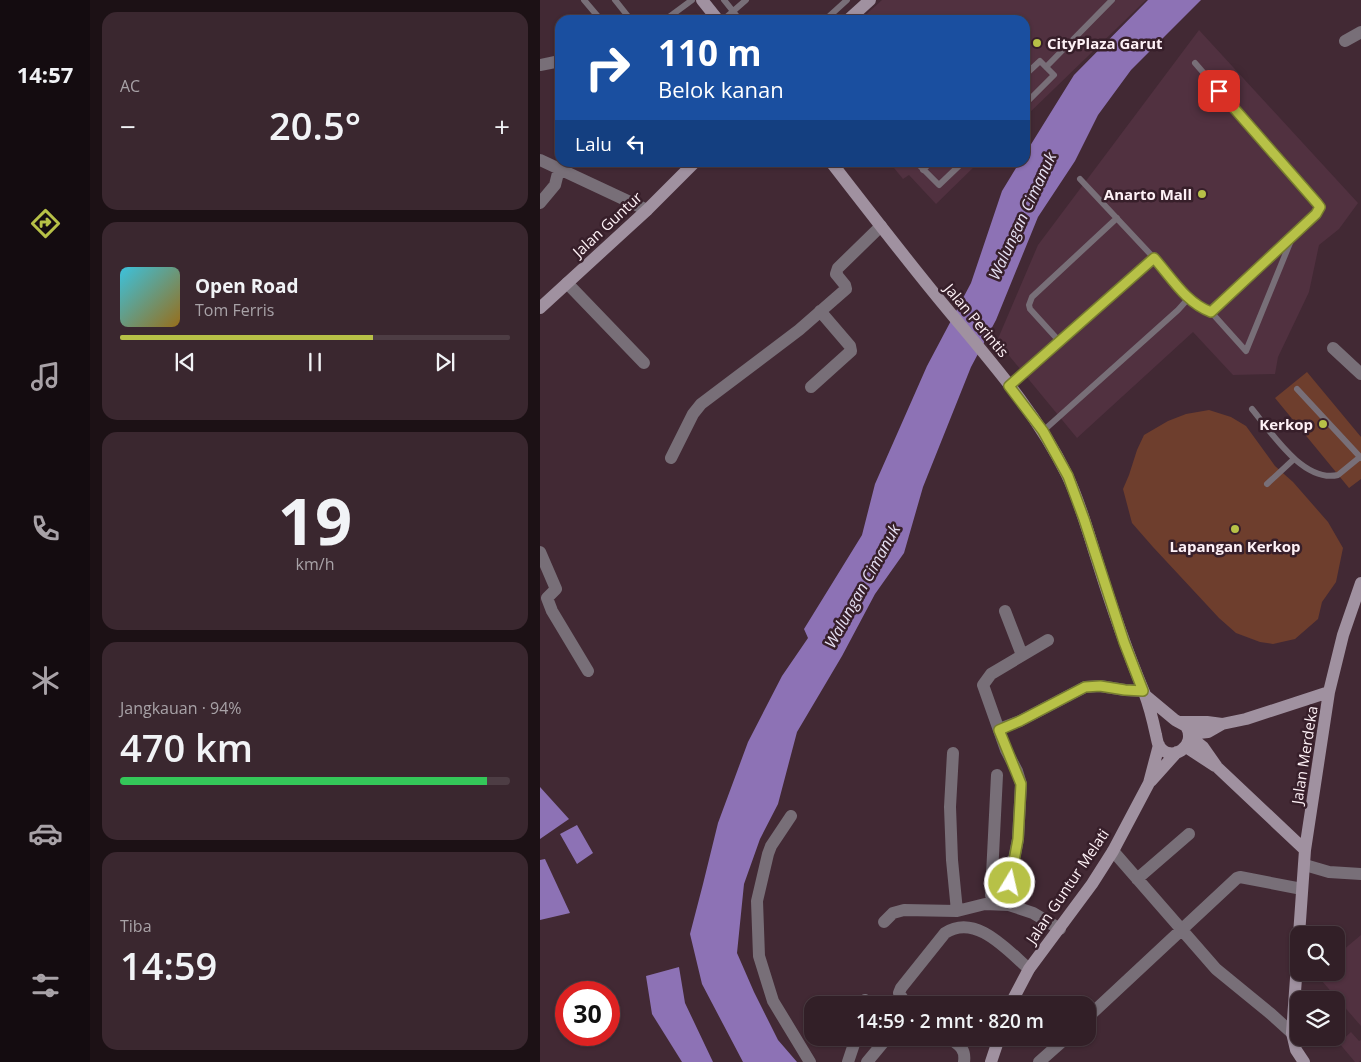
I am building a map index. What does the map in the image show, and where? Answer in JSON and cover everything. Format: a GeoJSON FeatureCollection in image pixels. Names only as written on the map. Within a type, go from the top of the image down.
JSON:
{"type":"FeatureCollection","features":[{"type":"Feature","properties":{"kind":"street"},"geometry":{"type":"LineString","coordinates":[[702,0],[714,15]]}},
{"type":"Feature","properties":{"kind":"street"},"geometry":{"type":"LineString","coordinates":[[854,15],[870,0]]}},
{"type":"Feature","properties":{"kind":"street"},"geometry":{"type":"LineString","coordinates":[[1345,41],[1361,32]]}},
{"type":"Feature","properties":{"kind":"street"},"geometry":{"type":"LineString","coordinates":[[540,65],[555,62]]}},
{"type":"Feature","properties":{"kind":"street"},"geometry":{"type":"LineString","coordinates":[[540,160],[647,210]]}},
{"type":"Feature","properties":{"kind":"street","name":"Jalan Guntur"},"geometry":{"type":"LineString","coordinates":[[540,308],[647,210],[690,167]]}},
{"type":"Feature","properties":{"kind":"street","name":"Jalan Perintis"},"geometry":{"type":"LineString","coordinates":[[835,167],[882,226],[898,250],[996,368],[1043,431],[1068,476],[1081,510],[1124,642],[1144,693],[1157,740]]}},
{"type":"Feature","properties":{"kind":"street"},"geometry":{"type":"LineString","coordinates":[[540,203],[555,185],[559,169]]}},
{"type":"Feature","properties":{"kind":"street"},"geometry":{"type":"LineString","coordinates":[[671,458],[693,414],[701,404],[799,330],[846,290],[836,274],[838,268],[882,226]]}},
{"type":"Feature","properties":{"kind":"street"},"geometry":{"type":"LineString","coordinates":[[567,283],[644,363]]}},
{"type":"Feature","properties":{"kind":"street"},"geometry":{"type":"LineString","coordinates":[[811,387],[851,351],[850,346],[820,312]]}},
{"type":"Feature","properties":{"kind":"street"},"geometry":{"type":"LineString","coordinates":[[1334,348],[1361,374]]}},
{"type":"Feature","properties":{"kind":"street"},"geometry":{"type":"LineString","coordinates":[[540,552],[556,589],[548,598],[552,610],[588,671]]}},
{"type":"Feature","properties":{"kind":"street","name":"Jalan Merdeka"},"geometry":{"type":"LineString","coordinates":[[1300,926],[1305,850],[1330,692],[1343,635],[1361,583]]}},
{"type":"Feature","properties":{"kind":"street"},"geometry":{"type":"LineString","coordinates":[[1005,611],[1022,655]]}},
{"type":"Feature","properties":{"kind":"street"},"geometry":{"type":"LineString","coordinates":[[1009,901],[1018,839],[1021,784],[999,730],[984,683],[991,674],[1048,640]]}},
{"type":"Feature","properties":{"kind":"street"},"geometry":{"type":"LineString","coordinates":[[999,730],[1085,687],[1100,686],[1144,693],[1177,721],[1186,726],[1185,742],[1202,759],[1217,767],[1305,850]]}},
{"type":"Feature","properties":{"kind":"street"},"geometry":{"type":"LineString","coordinates":[[1222,724],[1164,751],[1157,740],[1160,726],[1164,722],[1222,724],[1246,719],[1330,692]]}},
{"type":"Feature","properties":{"kind":"street","name":"Jalan Guntur Melati"},"geometry":{"type":"LineString","coordinates":[[1149,783],[1157,740]]}},
{"type":"Feature","properties":{"kind":"street","name":"Jalan Guntur Melati"},"geometry":{"type":"LineString","coordinates":[[1015,996],[1029,969],[1113,851],[1149,783],[1185,742]]}},
{"type":"Feature","properties":{"kind":"street"},"geometry":{"type":"LineString","coordinates":[[953,753],[950,807],[952,860],[957,911]]}},
{"type":"Feature","properties":{"kind":"street"},"geometry":{"type":"LineString","coordinates":[[997,775],[990,894],[1009,901],[1060,928]]}},
{"type":"Feature","properties":{"kind":"street"},"geometry":{"type":"LineString","coordinates":[[791,816],[768,854],[757,901],[759,956],[773,1001],[810,1062]]}},
{"type":"Feature","properties":{"kind":"street"},"geometry":{"type":"LineString","coordinates":[[1138,879],[1189,834]]}},
{"type":"Feature","properties":{"kind":"street"},"geometry":{"type":"LineString","coordinates":[[1113,851],[1216,970],[1290,1031]]}},
{"type":"Feature","properties":{"kind":"street"},"geometry":{"type":"LineString","coordinates":[[1304,865],[1330,872],[1361,874]]}},
{"type":"Feature","properties":{"kind":"street"},"geometry":{"type":"LineString","coordinates":[[1096,1010],[1239,877],[1302,889]]}},
{"type":"Feature","properties":{"kind":"street"},"geometry":{"type":"LineString","coordinates":[[884,922],[893,913],[904,910],[957,911],[984,904],[1009,901]]}},
{"type":"Feature","properties":{"kind":"street"},"geometry":{"type":"LineString","coordinates":[[901,996],[899,993],[901,988],[945,933],[953,928],[977,929],[991,936],[1029,969]]}},
{"type":"Feature","properties":{"kind":"street"},"geometry":{"type":"LineString","coordinates":[[848,1062],[853,1046]]}},
{"type":"Feature","properties":{"kind":"street"},"geometry":{"type":"LineString","coordinates":[[867,1062],[880,1046]]}},
{"type":"Feature","properties":{"kind":"street"},"geometry":{"type":"LineString","coordinates":[[959,1046],[963,1049],[964,1062]]}},
{"type":"Feature","properties":{"kind":"street"},"geometry":{"type":"LineString","coordinates":[[991,1062],[996,1046]]}},
{"type":"Feature","properties":{"kind":"street"},"geometry":{"type":"LineString","coordinates":[[1039,1062],[1057,1046]]}},
{"type":"Feature","properties":{"kind":"street","name":"Jalan Merdeka"},"geometry":{"type":"LineString","coordinates":[[1295,1046],[1304,1062]]}},
{"type":"Feature","properties":{"kind":"lane"},"geometry":{"type":"LineString","coordinates":[[584,0],[597,15]]}},
{"type":"Feature","properties":{"kind":"lane"},"geometry":{"type":"LineString","coordinates":[[616,0],[627,15]]}},
{"type":"Feature","properties":{"kind":"lane"},"geometry":{"type":"LineString","coordinates":[[672,15],[692,0]]}},
{"type":"Feature","properties":{"kind":"lane"},"geometry":{"type":"LineString","coordinates":[[724,0],[736,15]]}},
{"type":"Feature","properties":{"kind":"lane"},"geometry":{"type":"LineString","coordinates":[[729,15],[746,0]]}},
{"type":"Feature","properties":{"kind":"lane"},"geometry":{"type":"LineString","coordinates":[[830,15],[847,0]]}},
{"type":"Feature","properties":{"kind":"lane"},"geometry":{"type":"LineString","coordinates":[[1046,67],[1112,0]]}},
{"type":"Feature","properties":{"kind":"lane"},"geometry":{"type":"LineString","coordinates":[[1030,70],[1040,61],[1054,75],[1030,99]]}},
{"type":"Feature","properties":{"kind":"lane"},"geometry":{"type":"LineString","coordinates":[[1195,63],[1320,207],[1316,214],[1211,312]]}},
{"type":"Feature","properties":{"kind":"lane"},"geometry":{"type":"LineString","coordinates":[[920,167],[940,185],[956,167]]}},
{"type":"Feature","properties":{"kind":"lane"},"geometry":{"type":"LineString","coordinates":[[923,170],[926,167]]}},
{"type":"Feature","properties":{"kind":"lane"},"geometry":{"type":"LineString","coordinates":[[1080,178],[1154,258],[1186,296],[1201,308],[1211,312],[1246,351],[1293,236]]}},
{"type":"Feature","properties":{"kind":"lane"},"geometry":{"type":"LineString","coordinates":[[1060,342],[1030,309],[1032,297],[1117,218]]}},
{"type":"Feature","properties":{"kind":"lane"},"geometry":{"type":"LineString","coordinates":[[1009,386],[1154,258]]}},
{"type":"Feature","properties":{"kind":"lane"},"geometry":{"type":"LineString","coordinates":[[1043,431],[1178,310],[1187,300],[1186,296]]}},
{"type":"Feature","properties":{"kind":"lane"},"geometry":{"type":"LineString","coordinates":[[1252,409],[1299,464],[1318,474],[1334,476],[1340,474],[1360,457],[1296,389]]}},
{"type":"Feature","properties":{"kind":"lane"},"geometry":{"type":"LineString","coordinates":[[1267,484],[1294,459]]}},
{"type":"Feature","properties":{"kind":"shaded area"},"geometry":{"type":"Polygon","coordinates":[[[882,0],[1146,0],[1030,112],[1030,15],[866,15],[882,0]]]}},
{"type":"Feature","properties":{"kind":"shaded area","name":"Anarto Mall"},"geometry":{"type":"Polygon","coordinates":[[[1199,30],[1358,203],[1339,229],[1319,245],[1309,292],[1278,357],[1275,374],[1233,375],[1193,332],[1077,438],[997,341],[1038,245],[1199,30]]]}},
{"type":"Feature","properties":{"kind":"shaded area"},"geometry":{"type":"Polygon","coordinates":[[[893,167],[974,167],[936,204],[909,175],[903,179],[893,167]]]}},
{"type":"Feature","properties":{"kind":"shaded area","name":"Kerkop"},"geometry":{"type":"Polygon","coordinates":[[[1307,372],[1361,437],[1361,479],[1349,488],[1275,398],[1307,372]]]}},
{"type":"Feature","properties":{"kind":"shaded area","name":"Lapangan Kerkop"},"geometry":{"type":"Polygon","coordinates":[[[1209,410],[1231,417],[1246,426],[1275,466],[1293,482],[1328,522],[1343,548],[1336,582],[1322,602],[1318,619],[1295,639],[1273,644],[1260,642],[1236,633],[1219,618],[1132,523],[1123,489],[1144,435],[1168,421],[1186,414],[1209,410]]]}},
{"type":"Feature","properties":{"kind":"shaded area"},"geometry":{"type":"Polygon","coordinates":[[[1361,935],[1361,1026],[1345,1008],[1345,991],[1331,991],[1322,981],[1345,981],[1345,948],[1361,935]]]}},
{"type":"Feature","properties":{"kind":"shaded area"},"geometry":{"type":"Polygon","coordinates":[[[1351,1032],[1359,1041],[1361,1040],[1361,1060],[1359,1062],[1355,1062],[1342,1046],[1345,1046],[1345,1038],[1351,1032]]]}},
{"type":"Feature","properties":{"kind":"water","name":"Walungan Cimanuk"},"geometry":{"type":"Polygon","coordinates":[[[1148,0],[1201,0],[1131,70],[1098,115],[1075,161],[1038,217],[996,320],[971,367],[923,487],[904,553],[875,594],[842,656],[797,732],[778,804],[760,839],[744,884],[737,953],[778,1040],[797,1062],[743,1062],[702,984],[690,934],[718,823],[748,742],[782,676],[808,638],[804,629],[862,535],[875,484],[927,366],[971,283],[1002,191],[1017,167],[1030,167],[1030,146],[1074,75],[1148,0]]]}},
{"type":"Feature","properties":{"kind":"water"},"geometry":{"type":"Polygon","coordinates":[[[540,787],[569,819],[540,839],[540,787]]]}},
{"type":"Feature","properties":{"kind":"water"},"geometry":{"type":"Polygon","coordinates":[[[577,825],[593,853],[577,864],[560,834],[577,825]]]}},
{"type":"Feature","properties":{"kind":"water"},"geometry":{"type":"Polygon","coordinates":[[[545,859],[570,913],[540,920],[540,860],[545,859]]]}},
{"type":"Feature","properties":{"kind":"water"},"geometry":{"type":"Polygon","coordinates":[[[679,967],[685,1003],[713,1062],[682,1062],[652,1014],[646,976],[679,967]]]}},
{"type":"Feature","properties":{"kind":"place","name":"CityPlaza Garut"},"geometry":{"type":"Point","coordinates":[1037,43]}},
{"type":"Feature","properties":{"kind":"place","name":"Anarto Mall"},"geometry":{"type":"Point","coordinates":[1202,194]}},
{"type":"Feature","properties":{"kind":"place","name":"Kerkop"},"geometry":{"type":"Point","coordinates":[1323,424]}},
{"type":"Feature","properties":{"kind":"place","name":"Lapangan Kerkop"},"geometry":{"type":"Point","coordinates":[1235,529]}},
{"type":"Feature","properties":{"kind":"route"},"geometry":{"type":"LineString","coordinates":[[1010,883],[1021,813],[1021,784],[999,730],[1085,687],[1100,686],[1143,691],[1124,642],[1068,476],[1043,431],[1009,386],[1154,258],[1186,296],[1201,308],[1211,312],[1319,211],[1320,207],[1317,203],[1219,91]]}}]}
